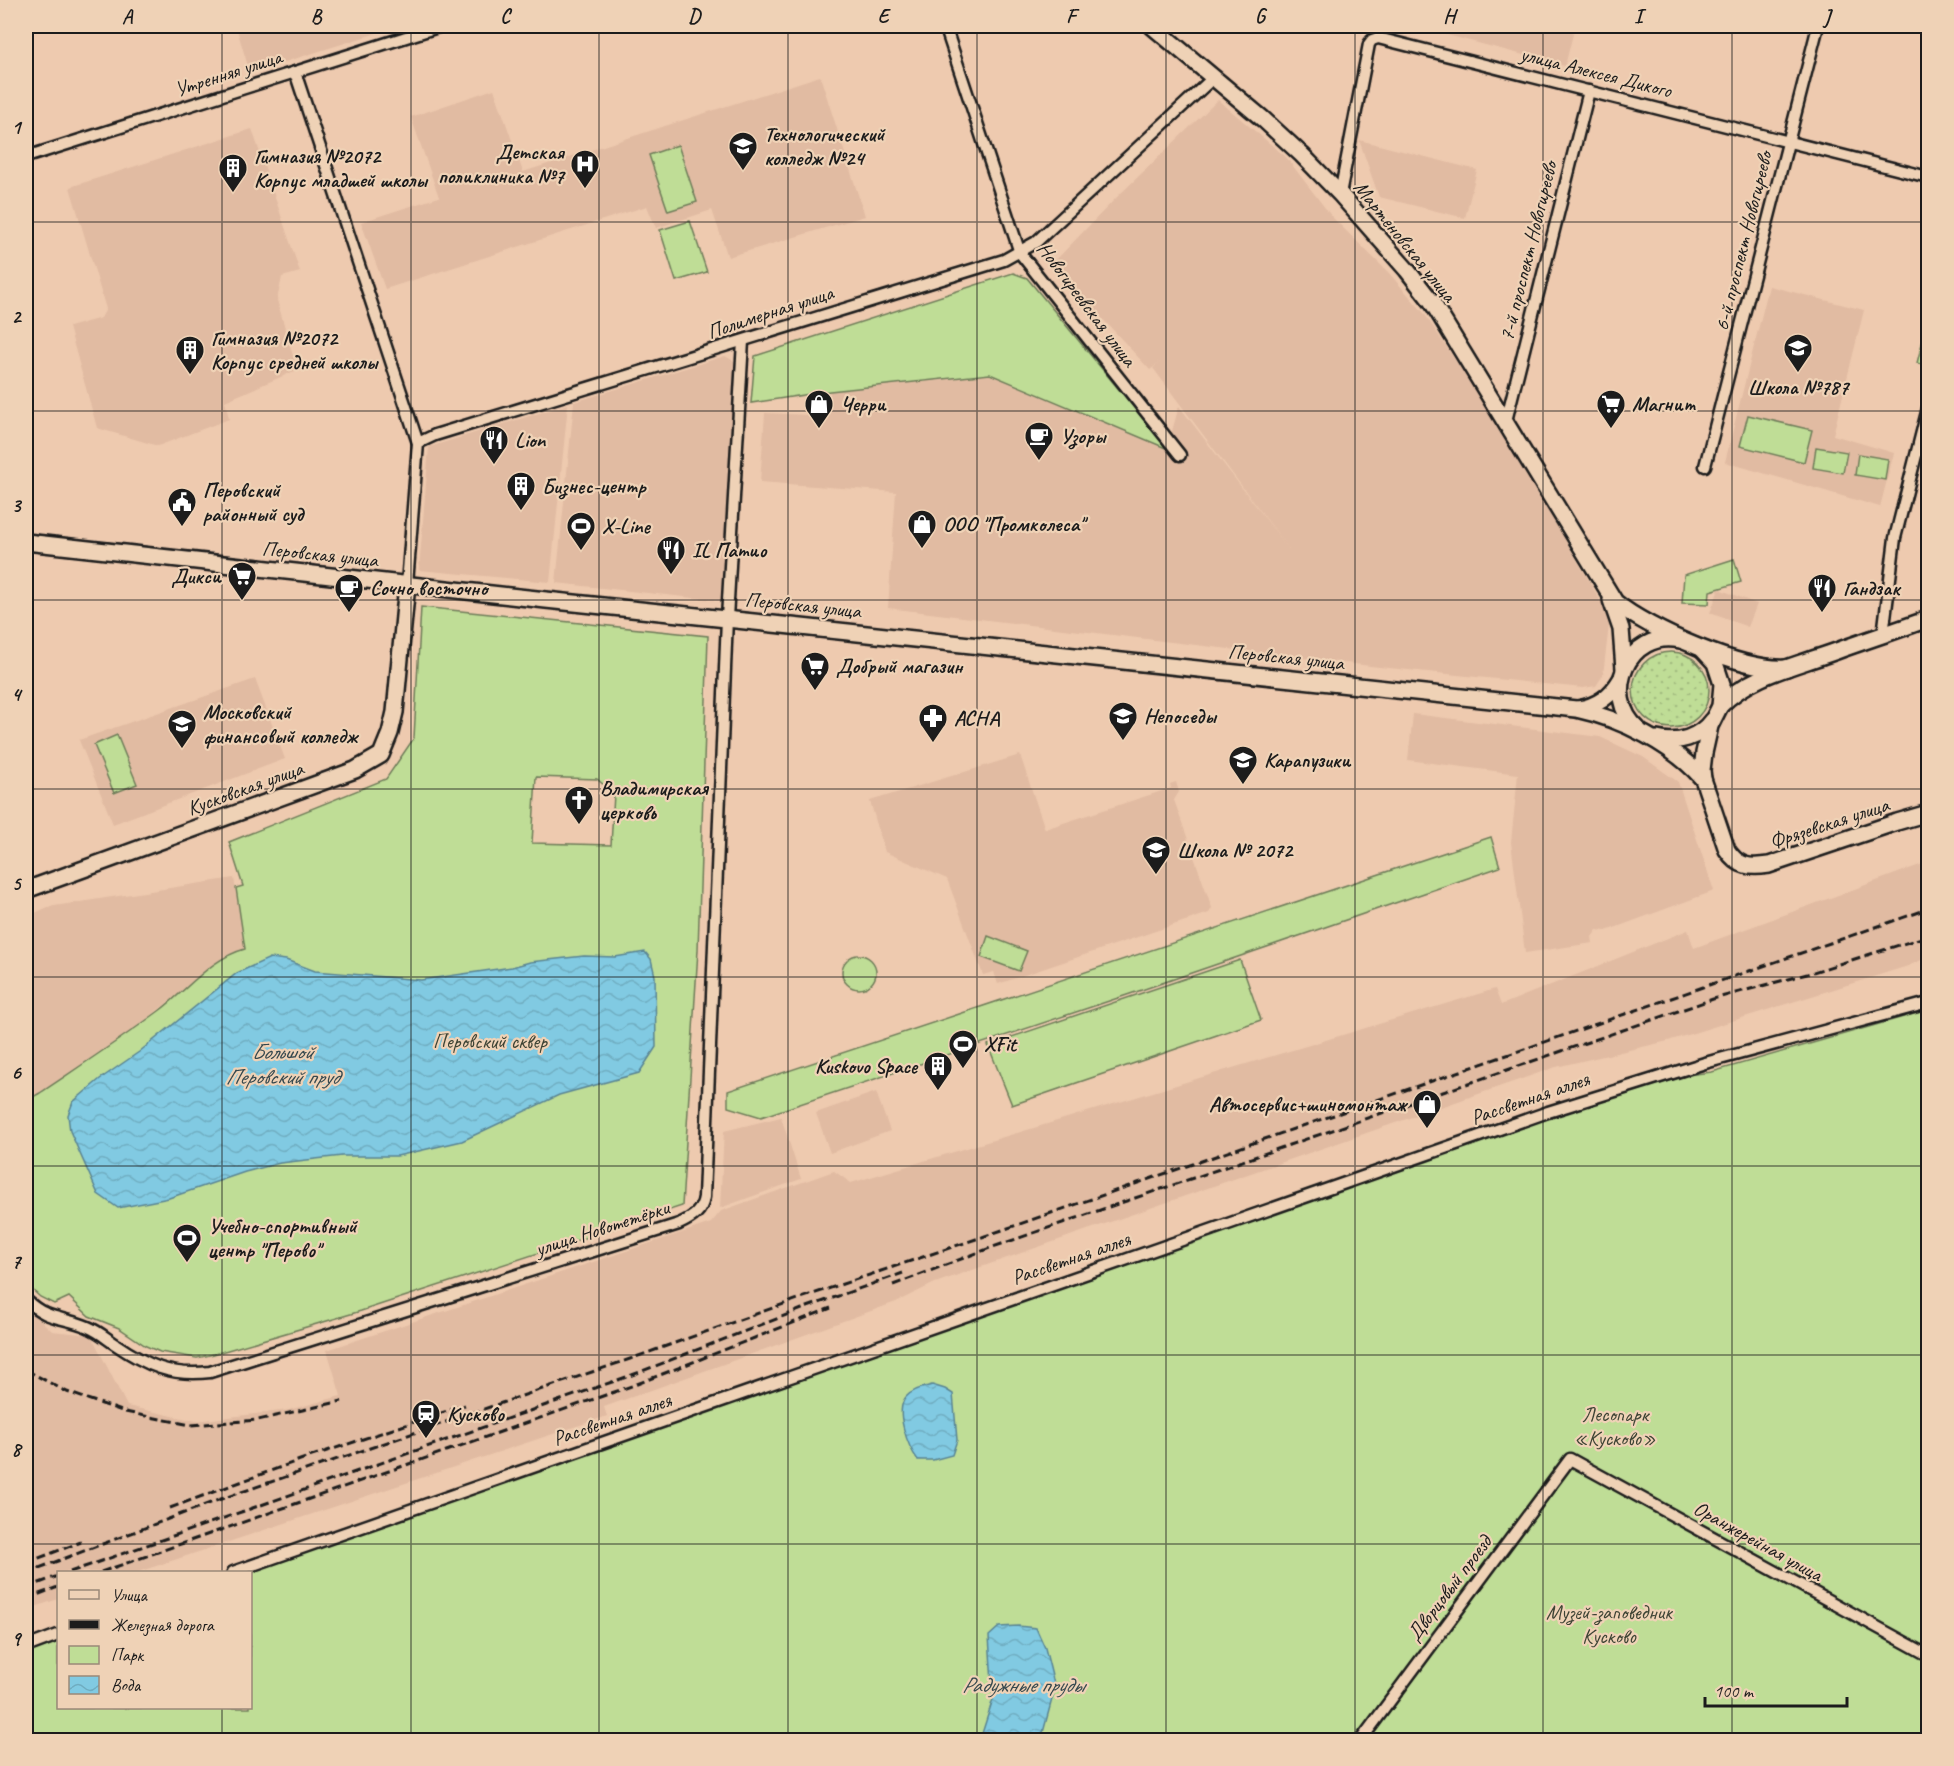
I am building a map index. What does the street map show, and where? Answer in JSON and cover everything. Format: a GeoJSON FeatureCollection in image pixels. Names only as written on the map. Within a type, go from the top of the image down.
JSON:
{"type":"FeatureCollection","features":[{"type":"Feature","properties":{"kind":"main road","name":"Мартеновская улица"},"geometry":{"type":"LineString","coordinates":[[1152,26],[1286,140],[1340,194],[1407,270],[1432,302],[1506,421],[1607,592]]}},
{"type":"Feature","properties":{"kind":"main road","name":"Перовская улица"},"geometry":{"type":"LineString","coordinates":[[26,542],[1576,709]]}},
{"type":"Feature","properties":{"kind":"main road","name":"Кусковская улица"},"geometry":{"type":"LineString","coordinates":[[26,890],[355,770],[381,755],[390,733],[394,712],[407,584]]}},
{"type":"Feature","properties":{"kind":"main road"},"geometry":{"type":"LineString","coordinates":[[1607,592],[1615,602],[1629,612],[1695,645],[1708,654],[1720,673],[1722,684],[1718,711],[1710,726],[1704,753],[1703,779]]}},
{"type":"Feature","properties":{"kind":"main road"},"geometry":{"type":"LineString","coordinates":[[1607,592],[1621,628],[1625,654],[1620,691],[1625,713],[1631,723],[1664,745],[1703,779]]}},
{"type":"Feature","properties":{"kind":"main road"},"geometry":{"type":"LineString","coordinates":[[1576,709],[1648,736],[1677,741],[1689,738],[1708,727],[1727,699],[1750,684],[1787,668],[1929,619]]}},
{"type":"Feature","properties":{"kind":"main road"},"geometry":{"type":"LineString","coordinates":[[1576,709],[1601,702],[1610,695],[1636,652],[1654,642],[1674,639],[1765,668],[1787,668]]}},
{"type":"Feature","properties":{"kind":"main road","name":"Фрязевская улица"},"geometry":{"type":"LineString","coordinates":[[1703,779],[1727,850],[1733,860],[1755,867],[1769,865],[1929,813]]}},
{"type":"Feature","properties":{"kind":"street","name":"Утренняя улица"},"geometry":{"type":"LineString","coordinates":[[26,157],[441,26]]}},
{"type":"Feature","properties":{"kind":"street","name":"Новогиреевская улица"},"geometry":{"type":"LineString","coordinates":[[945,26],[1020,253],[1180,455]]}},
{"type":"Feature","properties":{"kind":"street","name":"6-й проспект Новогиреево"},"geometry":{"type":"LineString","coordinates":[[1705,466],[1818,26]]}},
{"type":"Feature","properties":{"kind":"street","name":"улица Алексея Дикого"},"geometry":{"type":"LineString","coordinates":[[1340,194],[1369,44],[1378,38],[1929,177]]}},
{"type":"Feature","properties":{"kind":"street"},"geometry":{"type":"LineString","coordinates":[[295,72],[418,443],[407,584]]}},
{"type":"Feature","properties":{"kind":"street","name":"Полимерная улица"},"geometry":{"type":"LineString","coordinates":[[418,443],[435,435],[1004,260],[1020,253],[1044,235],[1213,78]]}},
{"type":"Feature","properties":{"kind":"street","name":"7-й проспект Новогиреево"},"geometry":{"type":"LineString","coordinates":[[1506,421],[1588,91]]}},
{"type":"Feature","properties":{"kind":"street"},"geometry":{"type":"LineString","coordinates":[[727,618],[743,341]]}},
{"type":"Feature","properties":{"kind":"street"},"geometry":{"type":"LineString","coordinates":[[1883,635],[1895,537],[1929,408]]}},
{"type":"Feature","properties":{"kind":"street","name":"улица Новотетёрки"},"geometry":{"type":"LineString","coordinates":[[26,1300],[42,1314],[91,1328],[144,1362],[178,1374],[210,1372],[679,1224],[700,1210],[705,1185],[727,618]]}},
{"type":"Feature","properties":{"kind":"street","name":"Рассветная аллея"},"geometry":{"type":"LineString","coordinates":[[236,1571],[1548,1112],[1705,1063],[1929,1003]]}},
{"type":"Feature","properties":{"kind":"street","name":"Оранжерейная улица"},"geometry":{"type":"LineString","coordinates":[[1570,1459],[1929,1655]]}},
{"type":"Feature","properties":{"kind":"street","name":"Дворцовый проезд"},"geometry":{"type":"LineString","coordinates":[[1361,1740],[1570,1459]]}},
{"type":"Feature","properties":{"kind":"street"},"geometry":{"type":"LineString","coordinates":[[26,1647],[57,1635]]}},
{"type":"Feature","properties":{"kind":"shaded area"},"geometry":{"type":"Polygon","coordinates":[[[236,26],[399,26],[250,73],[236,26]]]}},
{"type":"Feature","properties":{"kind":"shaded area"},"geometry":{"type":"Polygon","coordinates":[[[1433,26],[1575,26],[1565,66],[1432,31],[1433,26]]]}},
{"type":"Feature","properties":{"kind":"shaded area"},"geometry":{"type":"Polygon","coordinates":[[[820,76],[865,216],[728,257],[712,210],[656,228],[647,206],[385,289],[361,222],[439,197],[411,117],[494,89],[523,172],[820,76]]]}},
{"type":"Feature","properties":{"kind":"shaded area"},"geometry":{"type":"Polygon","coordinates":[[[1218,100],[1286,157],[1332,217],[1388,272],[1424,313],[1499,426],[1610,617],[1603,675],[1596,686],[1583,688],[1379,667],[888,608],[896,492],[760,482],[765,413],[830,416],[830,391],[990,374],[1167,449],[1179,406],[1289,549],[1153,368],[1161,361],[1150,370],[1052,264],[1116,198],[1218,100]]]}},
{"type":"Feature","properties":{"kind":"shaded area"},"geometry":{"type":"Polygon","coordinates":[[[252,129],[300,272],[282,277],[277,300],[297,370],[225,401],[229,419],[158,446],[97,428],[69,327],[101,318],[106,309],[70,187],[252,129]]]}},
{"type":"Feature","properties":{"kind":"shaded area"},"geometry":{"type":"Polygon","coordinates":[[[1359,140],[1477,170],[1465,218],[1379,197],[1359,140]]]}},
{"type":"Feature","properties":{"kind":"shaded area","name":"Школа №787"},"geometry":{"type":"Polygon","coordinates":[[[1769,286],[1864,310],[1833,435],[1894,453],[1880,507],[1725,462],[1769,286]]]}},
{"type":"Feature","properties":{"kind":"shaded area"},"geometry":{"type":"Polygon","coordinates":[[[725,356],[736,362],[726,554],[721,601],[556,583],[574,402],[725,356]]]}},
{"type":"Feature","properties":{"kind":"shaded area"},"geometry":{"type":"Polygon","coordinates":[[[568,404],[550,582],[419,570],[429,447],[568,404]]]}},
{"type":"Feature","properties":{"kind":"shaded area"},"geometry":{"type":"Polygon","coordinates":[[[1719,589],[1757,604],[1748,627],[1710,613],[1719,589]]]}},
{"type":"Feature","properties":{"kind":"shaded area","name":"Московский финансовый колледж"},"geometry":{"type":"Polygon","coordinates":[[[255,679],[285,759],[113,824],[79,740],[255,679]]]}},
{"type":"Feature","properties":{"kind":"shaded area"},"geometry":{"type":"Polygon","coordinates":[[[1413,714],[1600,737],[1643,757],[1678,782],[1714,891],[1606,931],[1597,930],[1592,937],[1593,943],[1525,953],[1511,842],[1518,774],[1408,760],[1413,714]]]}},
{"type":"Feature","properties":{"kind":"shaded area"},"geometry":{"type":"Polygon","coordinates":[[[1020,755],[1045,829],[1171,788],[1170,784],[1176,782],[1179,792],[1174,800],[1212,908],[1209,913],[998,984],[994,972],[983,975],[947,879],[885,852],[870,801],[1020,755]]]}},
{"type":"Feature","properties":{"kind":"shaded area"},"geometry":{"type":"Polygon","coordinates":[[[1928,862],[1928,957],[1908,966],[1668,1041],[1556,1067],[935,1283],[896,1302],[604,1407],[607,1416],[141,1571],[57,1571],[57,1599],[26,1610],[26,1306],[52,1331],[91,1335],[127,1406],[196,1421],[288,1410],[341,1396],[327,1350],[711,1223],[721,1211],[834,1171],[851,1183],[1495,989],[1501,1005],[1688,930],[1694,948],[1928,862]]]}},
{"type":"Feature","properties":{"kind":"shaded area"},"geometry":{"type":"Polygon","coordinates":[[[234,878],[245,949],[223,958],[123,1038],[40,1093],[33,1097],[26,1093],[26,917],[48,907],[234,878]]]}},
{"type":"Feature","properties":{"kind":"shaded area"},"geometry":{"type":"Polygon","coordinates":[[[876,1092],[890,1131],[830,1153],[816,1113],[876,1092]]]}},
{"type":"Feature","properties":{"kind":"shaded area"},"geometry":{"type":"Polygon","coordinates":[[[781,1117],[801,1179],[720,1208],[724,1131],[781,1117]]]}},
{"type":"Feature","properties":{"kind":"green space"},"geometry":{"type":"Polygon","coordinates":[[[678,145],[697,202],[668,211],[649,155],[678,145]]]}},
{"type":"Feature","properties":{"kind":"green space"},"geometry":{"type":"Polygon","coordinates":[[[690,221],[707,272],[676,281],[660,230],[690,221]]]}},
{"type":"Feature","properties":{"kind":"green space"},"geometry":{"type":"Polygon","coordinates":[[[1013,273],[1027,278],[1168,449],[990,374],[830,391],[751,403],[755,356],[1013,273]]]}},
{"type":"Feature","properties":{"kind":"green space"},"geometry":{"type":"Polygon","coordinates":[[[1928,320],[1928,366],[1917,363],[1928,320]]]}},
{"type":"Feature","properties":{"kind":"green space"},"geometry":{"type":"Polygon","coordinates":[[[1748,415],[1812,430],[1804,462],[1740,446],[1748,415]]]}},
{"type":"Feature","properties":{"kind":"green space"},"geometry":{"type":"Polygon","coordinates":[[[1816,447],[1847,452],[1843,473],[1813,468],[1816,447]]]}},
{"type":"Feature","properties":{"kind":"green space"},"geometry":{"type":"Polygon","coordinates":[[[1858,454],[1888,459],[1885,480],[1855,475],[1858,454]]]}},
{"type":"Feature","properties":{"kind":"green space"},"geometry":{"type":"Polygon","coordinates":[[[1734,559],[1741,582],[1710,591],[1709,604],[1682,603],[1684,575],[1734,559]]]}},
{"type":"Feature","properties":{"kind":"green space","name":"Перовский сквер"},"geometry":{"type":"Polygon","coordinates":[[[421,607],[708,636],[698,950],[682,1206],[361,1311],[197,1358],[160,1352],[146,1346],[119,1328],[89,1316],[69,1297],[54,1304],[40,1297],[26,1284],[26,1093],[33,1097],[40,1093],[159,1011],[210,967],[233,953],[245,949],[236,888],[243,886],[229,842],[386,779],[414,738],[421,607]],[[536,777],[532,843],[611,845],[614,794],[597,779],[536,777]]]}},
{"type":"Feature","properties":{"kind":"green space"},"geometry":{"type":"Polygon","coordinates":[[[1671,652],[1685,655],[1698,663],[1706,676],[1709,690],[1706,704],[1698,717],[1685,725],[1671,728],[1657,725],[1644,717],[1636,704],[1633,690],[1636,676],[1644,663],[1657,655],[1671,652]]]}},
{"type":"Feature","properties":{"kind":"green space"},"geometry":{"type":"Polygon","coordinates":[[[117,735],[137,784],[114,793],[94,745],[117,735]]]}},
{"type":"Feature","properties":{"kind":"green space"},"geometry":{"type":"Polygon","coordinates":[[[1491,837],[1500,867],[761,1117],[728,1107],[728,1091],[1491,837]]]}},
{"type":"Feature","properties":{"kind":"green space"},"geometry":{"type":"Polygon","coordinates":[[[988,936],[1027,951],[1019,971],[981,957],[988,936]]]}},
{"type":"Feature","properties":{"kind":"green space"},"geometry":{"type":"Polygon","coordinates":[[[859,955],[871,960],[876,972],[871,984],[859,989],[847,984],[842,972],[847,960],[859,955]]]}},
{"type":"Feature","properties":{"kind":"green space"},"geometry":{"type":"Polygon","coordinates":[[[1240,960],[1261,1020],[1012,1105],[988,1045],[1240,960]]]}},
{"type":"Feature","properties":{"kind":"green space","name":"Лесопарк «Кусково»"},"geometry":{"type":"Polygon","coordinates":[[[1928,1010],[1928,1740],[26,1740],[26,1652],[57,1640],[57,1709],[252,1709],[252,1571],[250,1571],[1295,1203],[1613,1095],[1679,1076],[1712,1072],[1928,1010]]]}},
{"type":"Feature","properties":{"kind":"water","name":"Большой Перовский пруд"},"geometry":{"type":"Polygon","coordinates":[[[645,952],[651,959],[655,976],[656,1047],[639,1073],[559,1095],[462,1141],[397,1156],[342,1156],[280,1163],[245,1172],[169,1198],[118,1208],[98,1194],[70,1131],[68,1115],[73,1102],[237,973],[270,958],[286,960],[315,971],[421,980],[512,967],[530,962],[584,956],[615,957],[645,952]]]}},
{"type":"Feature","properties":{"kind":"water"},"geometry":{"type":"Polygon","coordinates":[[[932,1385],[953,1394],[957,1440],[952,1455],[933,1460],[918,1460],[910,1447],[901,1411],[906,1397],[918,1389],[932,1385]]]}},
{"type":"Feature","properties":{"kind":"water","name":"Радужные пруды"},"geometry":{"type":"Polygon","coordinates":[[[999,1627],[1036,1628],[1045,1648],[1055,1688],[1041,1740],[980,1740],[993,1699],[989,1636],[999,1627]]]}},
{"type":"Feature","properties":{"kind":"railway"},"geometry":{"type":"LineString","coordinates":[[26,1573],[221,1499],[1928,909]]}},
{"type":"Feature","properties":{"kind":"railway"},"geometry":{"type":"LineString","coordinates":[[893,1285],[990,1248],[1713,999],[1807,974],[1928,936]]}},
{"type":"Feature","properties":{"kind":"railway"},"geometry":{"type":"LineString","coordinates":[[73,1571],[632,1375],[802,1309],[903,1273]]}},
{"type":"Feature","properties":{"kind":"railway"},"geometry":{"type":"LineString","coordinates":[[104,1571],[637,1384],[831,1308]]}},
{"type":"Feature","properties":{"kind":"railway"},"geometry":{"type":"LineString","coordinates":[[26,1370],[67,1392],[125,1412],[191,1425],[258,1420],[342,1401]]}},
{"type":"Feature","properties":{"kind":"railway"},"geometry":{"type":"LineString","coordinates":[[170,1508],[300,1460],[465,1405]]}},
{"type":"Feature","properties":{"kind":"railway"},"geometry":{"type":"LineString","coordinates":[[26,1563],[81,1542]]}},
{"type":"Feature","properties":{"kind":"railway"},"geometry":{"type":"LineString","coordinates":[[26,1588],[57,1576]]}},
{"type":"Feature","properties":{"kind":"railway"},"geometry":{"type":"LineString","coordinates":[[26,1599],[57,1587]]}},
{"type":"Feature","properties":{"kind":"place","name":"Технологический колледж №24"},"geometry":{"type":"Point","coordinates":[743,172]}},
{"type":"Feature","properties":{"kind":"place","name":"Детская поликлиника №7"},"geometry":{"type":"Point","coordinates":[585,190]}},
{"type":"Feature","properties":{"kind":"place","name":"Гимназия №2072 Корпус младшей школы"},"geometry":{"type":"Point","coordinates":[233,194]}},
{"type":"Feature","properties":{"kind":"place","name":"Школа №787"},"geometry":{"type":"Point","coordinates":[1798,374]}},
{"type":"Feature","properties":{"kind":"place","name":"Гимназия №2072 Корпус средней школы"},"geometry":{"type":"Point","coordinates":[190,376]}},
{"type":"Feature","properties":{"kind":"place","name":"Черри"},"geometry":{"type":"Point","coordinates":[819,430]}},
{"type":"Feature","properties":{"kind":"place","name":"Магнит"},"geometry":{"type":"Point","coordinates":[1611,430]}},
{"type":"Feature","properties":{"kind":"place","name":"Узоры"},"geometry":{"type":"Point","coordinates":[1039,462]}},
{"type":"Feature","properties":{"kind":"place","name":"Lion"},"geometry":{"type":"Point","coordinates":[494,466]}},
{"type":"Feature","properties":{"kind":"place","name":"Бизнес-центр"},"geometry":{"type":"Point","coordinates":[521,512]}},
{"type":"Feature","properties":{"kind":"place","name":"Перовский районный суд"},"geometry":{"type":"Point","coordinates":[182,528]}},
{"type":"Feature","properties":{"kind":"place","name":"ООО \"Промколеса\""},"geometry":{"type":"Point","coordinates":[922,550]}},
{"type":"Feature","properties":{"kind":"place","name":"X-Line"},"geometry":{"type":"Point","coordinates":[581,552]}},
{"type":"Feature","properties":{"kind":"place","name":"IL Патио"},"geometry":{"type":"Point","coordinates":[671,576]}},
{"type":"Feature","properties":{"kind":"place","name":"Дикси"},"geometry":{"type":"Point","coordinates":[242,602]}},
{"type":"Feature","properties":{"kind":"place","name":"Сочно восточно"},"geometry":{"type":"Point","coordinates":[349,614]}},
{"type":"Feature","properties":{"kind":"place","name":"Гандзак"},"geometry":{"type":"Point","coordinates":[1822,614]}},
{"type":"Feature","properties":{"kind":"place","name":"Добрый магазин"},"geometry":{"type":"Point","coordinates":[815,692]}},
{"type":"Feature","properties":{"kind":"place","name":"Непоседы"},"geometry":{"type":"Point","coordinates":[1123,742]}},
{"type":"Feature","properties":{"kind":"place","name":"АСНА"},"geometry":{"type":"Point","coordinates":[933,744]}},
{"type":"Feature","properties":{"kind":"place","name":"Московский финансовый колледж"},"geometry":{"type":"Point","coordinates":[182,750]}},
{"type":"Feature","properties":{"kind":"place","name":"Карапузики"},"geometry":{"type":"Point","coordinates":[1243,786]}},
{"type":"Feature","properties":{"kind":"place","name":"Владимирская церковь"},"geometry":{"type":"Point","coordinates":[579,826]}},
{"type":"Feature","properties":{"kind":"place","name":"Школа № 2072"},"geometry":{"type":"Point","coordinates":[1156,876]}},
{"type":"Feature","properties":{"kind":"place","name":"XFit"},"geometry":{"type":"Point","coordinates":[963,1070]}},
{"type":"Feature","properties":{"kind":"place","name":"Kuskovo Space"},"geometry":{"type":"Point","coordinates":[938,1092]}},
{"type":"Feature","properties":{"kind":"place","name":"Автосервис+шиномонтаж"},"geometry":{"type":"Point","coordinates":[1427,1130]}},
{"type":"Feature","properties":{"kind":"place","name":"Учебно-спортивный центр \"Перово\""},"geometry":{"type":"Point","coordinates":[187,1264]}},
{"type":"Feature","properties":{"kind":"place","name":"Кусково"},"geometry":{"type":"Point","coordinates":[426,1440]}},
{"type":"Feature","properties":{"kind":"park label","name":"Музей-заповедник Кусково"},"geometry":{"type":"Point","coordinates":[1609,1624]}}]}
